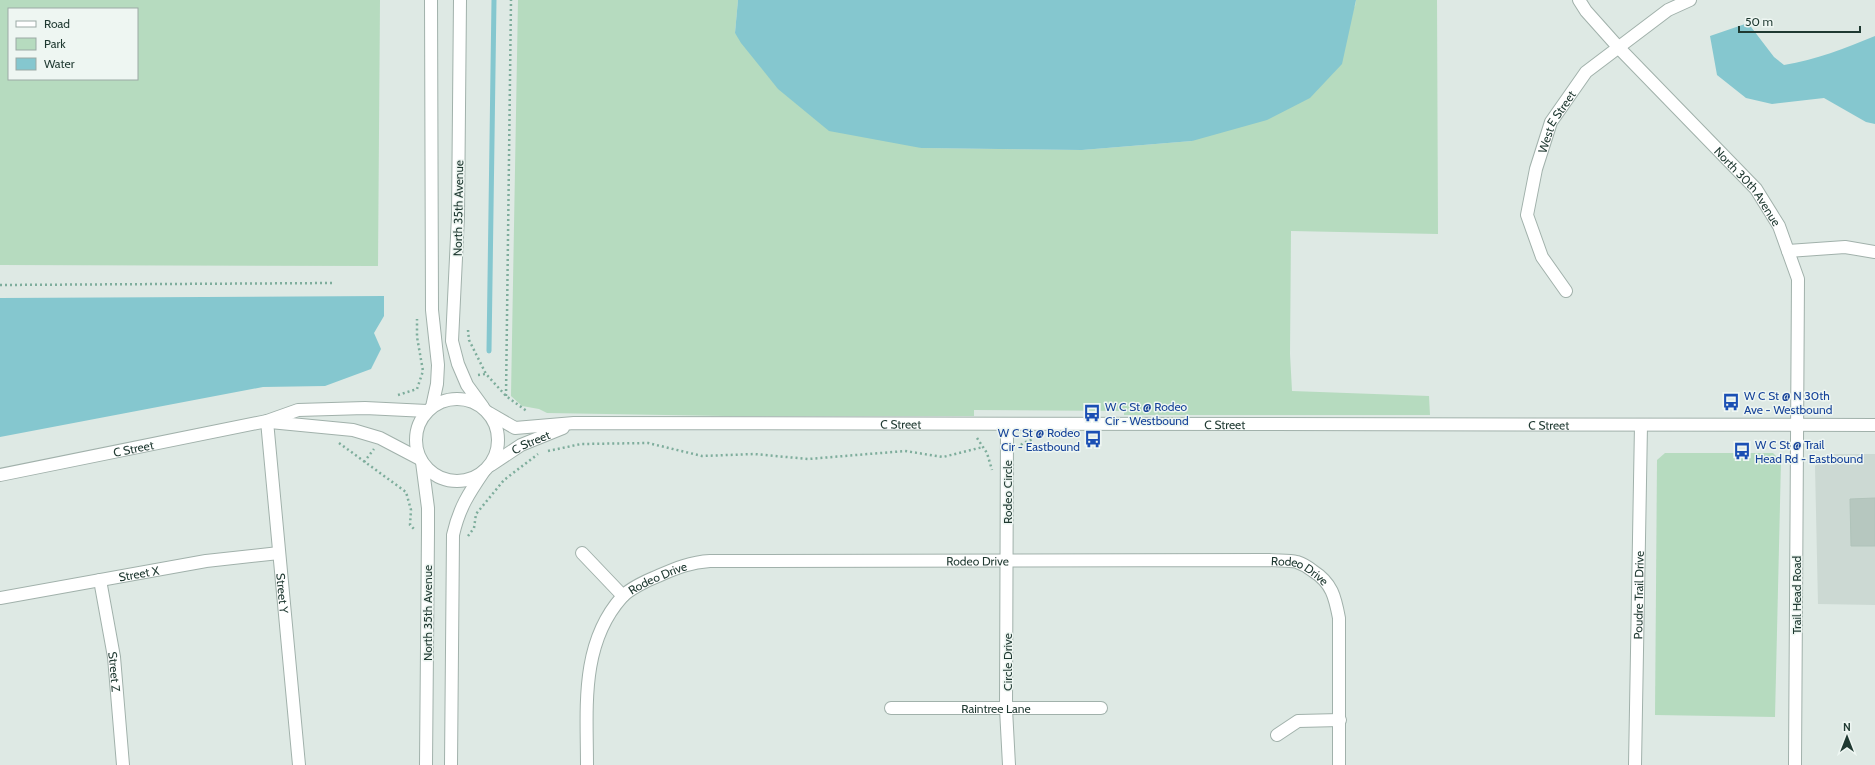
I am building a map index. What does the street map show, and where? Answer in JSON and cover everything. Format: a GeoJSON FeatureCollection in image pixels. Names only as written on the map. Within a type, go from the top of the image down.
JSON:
{"type":"FeatureCollection","features":[{"type":"Feature","properties":{"kind":"street"},"geometry":{"type":"LineString","coordinates":[[430,409],[447,400],[463,399],[473,402],[486,410],[495,423],[498,434],[497,450],[487,468],[472,478],[459,481],[444,479],[432,473],[421,460],[416,447],[416,434],[420,422],[430,409],[437,384],[438,365],[432,310],[431,0]]}},
{"type":"Feature","properties":{"kind":"street","name":"North 35th Avenue"},"geometry":{"type":"LineString","coordinates":[[460,0],[458,216],[452,341],[458,364],[467,385],[486,410]]}},
{"type":"Feature","properties":{"kind":"street","name":"North 30th Avenue"},"geometry":{"type":"LineString","coordinates":[[1579,0],[1586,11],[1619,48],[1756,189],[1779,226],[1798,279],[1797,425]]}},
{"type":"Feature","properties":{"kind":"street","name":"West E Street"},"geometry":{"type":"LineString","coordinates":[[1566,291],[1542,257],[1527,215],[1536,170],[1551,122],[1586,72],[1668,10],[1690,0]]}},
{"type":"Feature","properties":{"kind":"street"},"geometry":{"type":"LineString","coordinates":[[1788,251],[1845,247],[1875,252]]}},
{"type":"Feature","properties":{"kind":"street","name":"C Street"},"geometry":{"type":"LineString","coordinates":[[0,475],[267,421],[298,410],[365,408],[430,409]]}},
{"type":"Feature","properties":{"kind":"street","name":"C Street"},"geometry":{"type":"LineString","coordinates":[[486,410],[515,428],[574,423],[1007,425],[1875,425]]}},
{"type":"Feature","properties":{"kind":"street","name":"C Street"},"geometry":{"type":"LineString","coordinates":[[267,421],[353,430],[380,438],[421,460]]}},
{"type":"Feature","properties":{"kind":"street","name":"Street Y"},"geometry":{"type":"LineString","coordinates":[[267,421],[299,765]]}},
{"type":"Feature","properties":{"kind":"street","name":"C Street"},"geometry":{"type":"LineString","coordinates":[[487,468],[520,445],[574,423]]}},
{"type":"Feature","properties":{"kind":"street","name":"Rodeo Circle"},"geometry":{"type":"LineString","coordinates":[[1007,425],[1007,560]]}},
{"type":"Feature","properties":{"kind":"street","name":"Poudre Trail Drive"},"geometry":{"type":"LineString","coordinates":[[1635,765],[1641,425]]}},
{"type":"Feature","properties":{"kind":"street","name":"Trail Head Road"},"geometry":{"type":"LineString","coordinates":[[1795,765],[1797,425]]}},
{"type":"Feature","properties":{"kind":"street","name":"North 35th Avenue"},"geometry":{"type":"LineString","coordinates":[[421,460],[428,508],[426,765]]}},
{"type":"Feature","properties":{"kind":"street","name":"North 35th Avenue"},"geometry":{"type":"LineString","coordinates":[[451,765],[453,535],[457,516],[470,491],[487,468]]}},
{"type":"Feature","properties":{"kind":"street","name":"Street X"},"geometry":{"type":"LineString","coordinates":[[0,598],[206,561],[279,553]]}},
{"type":"Feature","properties":{"kind":"street"},"geometry":{"type":"LineString","coordinates":[[582,553],[623,596]]}},
{"type":"Feature","properties":{"kind":"street","name":"Rodeo Drive"},"geometry":{"type":"LineString","coordinates":[[587,765],[587,684],[593,652],[604,623],[623,596],[650,579],[694,562],[1007,560],[1269,560],[1297,562],[1323,577],[1335,599],[1339,618],[1340,765]]}},
{"type":"Feature","properties":{"kind":"street","name":"Circle Drive"},"geometry":{"type":"LineString","coordinates":[[1007,560],[1006,709],[1009,765]]}},
{"type":"Feature","properties":{"kind":"street","name":"Street Z"},"geometry":{"type":"LineString","coordinates":[[100,580],[114,658],[123,765]]}},
{"type":"Feature","properties":{"kind":"street","name":"Raintree Lane"},"geometry":{"type":"LineString","coordinates":[[891,708],[1101,708]]}},
{"type":"Feature","properties":{"kind":"street"},"geometry":{"type":"LineString","coordinates":[[1277,735],[1298,721],[1340,720]]}},
{"type":"Feature","properties":{"kind":"path"},"geometry":{"type":"LineString","coordinates":[[506,396],[511,0]]}},
{"type":"Feature","properties":{"kind":"path"},"geometry":{"type":"LineString","coordinates":[[0,285],[335,283]]}},
{"type":"Feature","properties":{"kind":"path"},"geometry":{"type":"LineString","coordinates":[[395,396],[416,389],[422,370],[417,337],[417,315]]}},
{"type":"Feature","properties":{"kind":"path"},"geometry":{"type":"LineString","coordinates":[[467,327],[469,340],[486,374],[506,396],[533,415]]}},
{"type":"Feature","properties":{"kind":"path"},"geometry":{"type":"LineString","coordinates":[[481,375],[486,374]]}},
{"type":"Feature","properties":{"kind":"path"},"geometry":{"type":"LineString","coordinates":[[333,439],[406,492],[411,510],[410,525]]}},
{"type":"Feature","properties":{"kind":"path"},"geometry":{"type":"LineString","coordinates":[[1018,450],[1022,443],[1031,439],[1038,439]]}},
{"type":"Feature","properties":{"kind":"path"},"geometry":{"type":"LineString","coordinates":[[547,451],[581,444],[648,443],[702,456],[754,454],[808,459],[905,451],[943,457],[983,447]]}},
{"type":"Feature","properties":{"kind":"path"},"geometry":{"type":"LineString","coordinates":[[364,462],[377,445]]}},
{"type":"Feature","properties":{"kind":"path"},"geometry":{"type":"LineString","coordinates":[[474,528],[476,514],[504,480],[540,452]]}},
{"type":"Feature","properties":{"kind":"shaded area"},"geometry":{"type":"Polygon","coordinates":[[[1830,454],[1875,454],[1875,605],[1818,604],[1815,466],[1830,454]]]}},
{"type":"Feature","properties":{"kind":"green space"},"geometry":{"type":"Polygon","coordinates":[[[0,0],[380,0],[378,266],[0,265],[0,0]]]}},
{"type":"Feature","properties":{"kind":"green space"},"geometry":{"type":"Polygon","coordinates":[[[518,0],[738,0],[735,33],[921,148],[1082,150],[1192,141],[1355,6],[1356,0],[1437,0],[1438,234],[1291,231],[1290,354],[1292,391],[1429,396],[1430,415],[1124,415],[1124,411],[974,410],[974,416],[725,416],[547,413],[539,409],[522,406],[511,396],[518,0]]]}},
{"type":"Feature","properties":{"kind":"green space"},"geometry":{"type":"Polygon","coordinates":[[[1665,453],[1773,453],[1781,461],[1775,717],[1655,715],[1657,460],[1665,453]]]}},
{"type":"Feature","properties":{"kind":"water"},"geometry":{"type":"Polygon","coordinates":[[[738,0],[1356,0],[1342,64],[1310,98],[1267,120],[1192,141],[1082,150],[921,148],[829,131],[778,89],[741,43],[735,33],[738,0]]]}},
{"type":"Feature","properties":{"kind":"water"},"geometry":{"type":"Polygon","coordinates":[[[1748,23],[1774,57],[1784,65],[1819,57],[1875,36],[1875,124],[1866,122],[1824,98],[1772,104],[1746,98],[1717,75],[1710,36],[1748,23]]]}},
{"type":"Feature","properties":{"kind":"water"},"geometry":{"type":"Polygon","coordinates":[[[384,296],[384,316],[374,333],[381,349],[371,369],[325,386],[263,387],[0,437],[0,298],[384,296]]]}},
{"type":"Feature","properties":{"kind":"building"},"geometry":{"type":"Polygon","coordinates":[[[1875,498],[1875,546],[1851,546],[1850,499],[1875,498]]]}},
{"type":"Feature","properties":{"kind":"waterway"},"geometry":{"type":"LineString","coordinates":[[489,351],[494,0]]}},
{"type":"Feature","properties":{"kind":"place","name":"W C St @ N 30th Ave - Westbound"},"geometry":{"type":"Point","coordinates":[1731,402]}},
{"type":"Feature","properties":{"kind":"place","name":"W C St @ Rodeo Cir - Westbound"},"geometry":{"type":"Point","coordinates":[1092,413]}},
{"type":"Feature","properties":{"kind":"place","name":"W C St @ Rodeo Cir - Eastbound"},"geometry":{"type":"Point","coordinates":[1093,439]}},
{"type":"Feature","properties":{"kind":"place","name":"W C St @ Trail Head Rd - Eastbound"},"geometry":{"type":"Point","coordinates":[1742,451]}}]}
